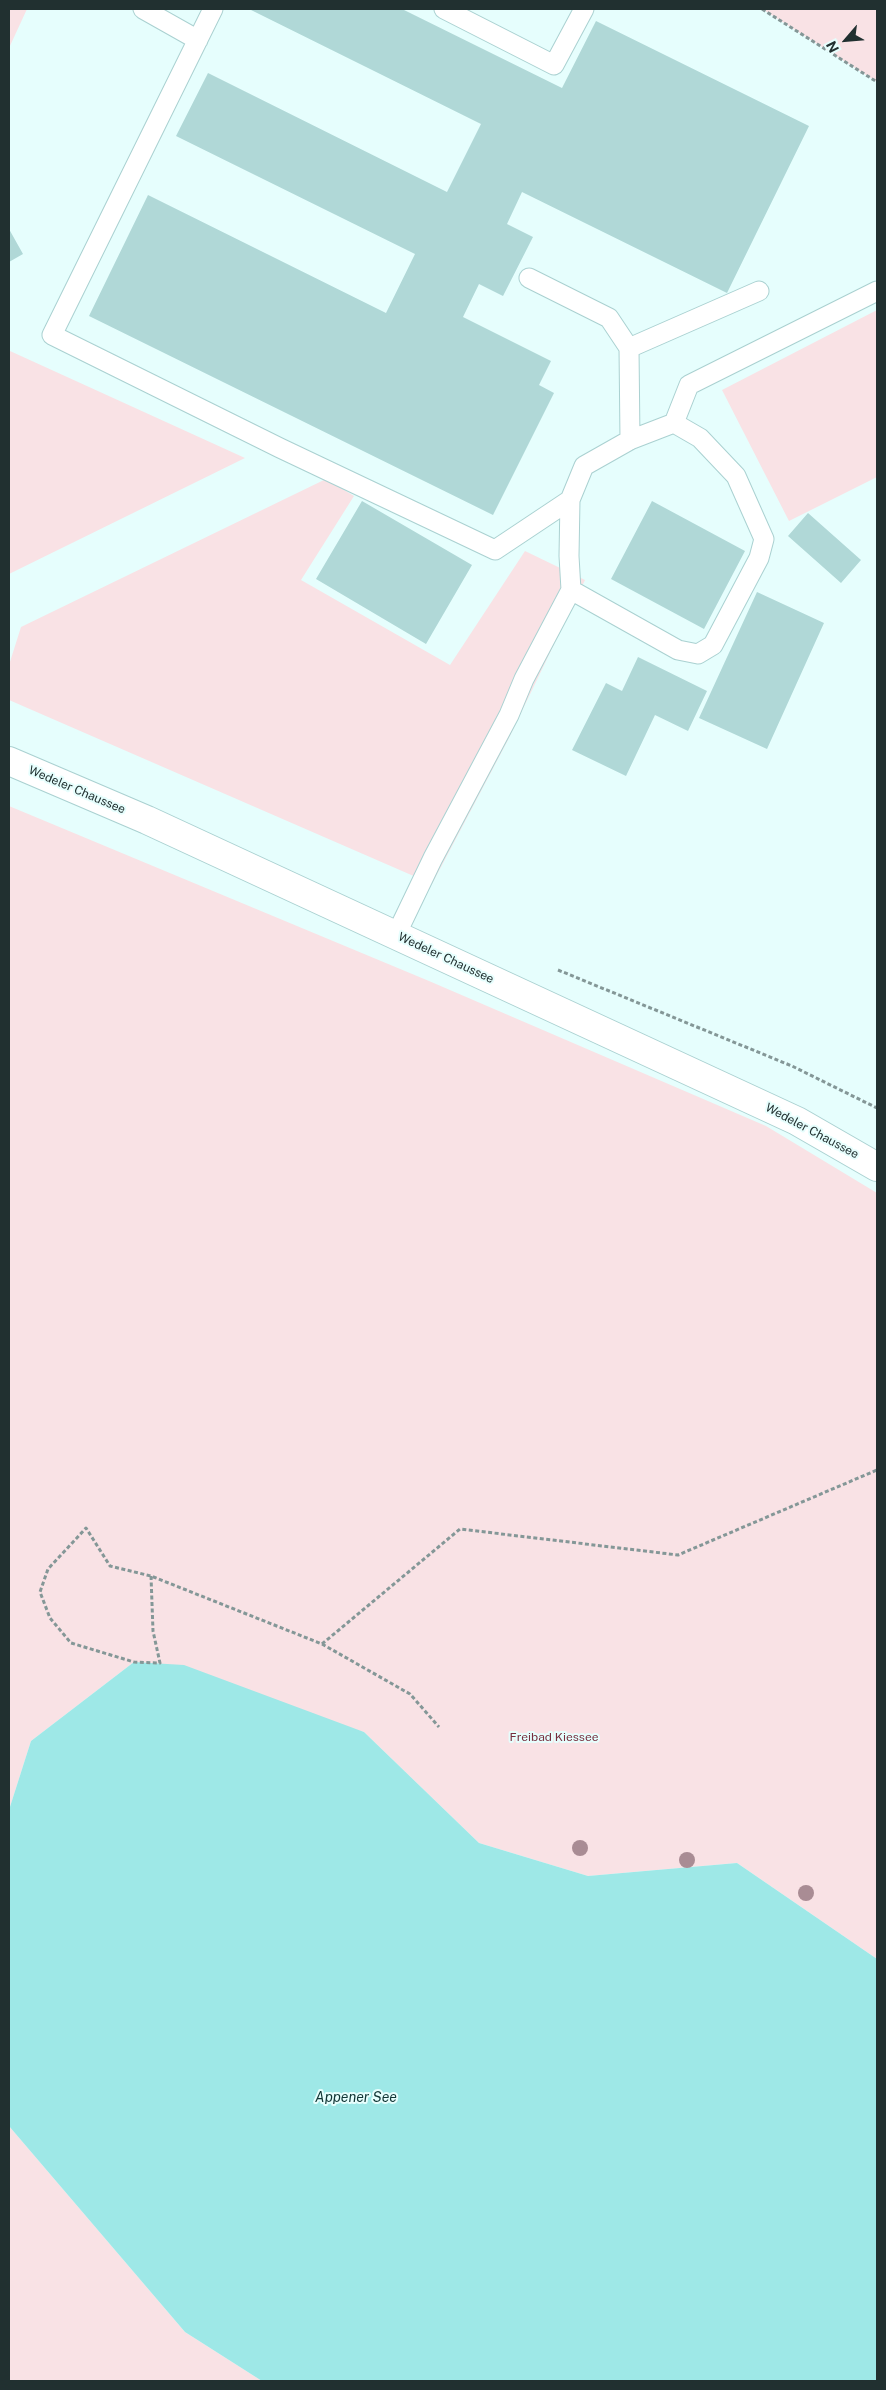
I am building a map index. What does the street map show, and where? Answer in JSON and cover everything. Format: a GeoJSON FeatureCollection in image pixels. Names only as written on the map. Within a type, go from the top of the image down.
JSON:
{"type":"FeatureCollection","features":[{"type":"Feature","properties":{"kind":"main road","name":"Wedeler Chaussee"},"geometry":{"type":"LineString","coordinates":[[9,761],[147,820],[797,1120],[877,1166]]}},
{"type":"Feature","properties":{"kind":"lane"},"geometry":{"type":"LineString","coordinates":[[143,9],[198,40]]}},
{"type":"Feature","properties":{"kind":"lane"},"geometry":{"type":"LineString","coordinates":[[213,9],[52,335],[280,448],[495,550],[570,500]]}},
{"type":"Feature","properties":{"kind":"lane"},"geometry":{"type":"LineString","coordinates":[[444,9],[554,65],[584,9]]}},
{"type":"Feature","properties":{"kind":"lane"},"geometry":{"type":"LineString","coordinates":[[529,278],[609,318],[629,348],[630,440]]}},
{"type":"Feature","properties":{"kind":"lane"},"geometry":{"type":"LineString","coordinates":[[629,348],[759,291]]}},
{"type":"Feature","properties":{"kind":"lane"},"geometry":{"type":"LineString","coordinates":[[396,934],[433,858],[509,715],[524,679],[571,590],[569,556],[570,500],[584,466],[630,440],[674,423],[689,385],[877,291]]}},
{"type":"Feature","properties":{"kind":"lane"},"geometry":{"type":"LineString","coordinates":[[571,590],[678,650],[698,654],[713,645],[759,558],[764,539],[736,476],[700,438],[674,423]]}},
{"type":"Feature","properties":{"kind":"path"},"geometry":{"type":"LineString","coordinates":[[762,9],[877,82]]}},
{"type":"Feature","properties":{"kind":"path"},"geometry":{"type":"LineString","coordinates":[[322,1644],[460,1529],[678,1555],[877,1470]]}},
{"type":"Feature","properties":{"kind":"path"},"geometry":{"type":"LineString","coordinates":[[151,1576],[153,1631],[160,1663],[134,1662],[71,1643],[50,1618],[40,1592],[48,1569],[86,1528],[110,1566],[151,1576],[322,1644],[410,1694],[439,1726]]}},
{"type":"Feature","properties":{"kind":"green space"},"geometry":{"type":"Polygon","coordinates":[[[9,9],[27,9],[9,48],[9,9]]]}},
{"type":"Feature","properties":{"kind":"green space"},"geometry":{"type":"Polygon","coordinates":[[[762,9],[877,9],[877,82],[762,9]]]}},
{"type":"Feature","properties":{"kind":"green space"},"geometry":{"type":"Polygon","coordinates":[[[877,310],[877,477],[789,521],[722,390],[877,310]]]}},
{"type":"Feature","properties":{"kind":"green space"},"geometry":{"type":"Polygon","coordinates":[[[10,351],[245,458],[9,574],[10,351]]]}},
{"type":"Feature","properties":{"kind":"green space"},"geometry":{"type":"Polygon","coordinates":[[[326,479],[354,496],[301,580],[450,665],[525,551],[585,580],[508,740],[432,884],[9,700],[9,665],[21,627],[326,479]]]}},
{"type":"Feature","properties":{"kind":"green space","name":"Freibad Kiessee"},"geometry":{"type":"Polygon","coordinates":[[[9,806],[429,981],[766,1126],[877,1193],[877,1959],[737,1863],[588,1876],[479,1843],[364,1732],[134,1662],[31,1741],[9,1810],[9,806]]]}},
{"type":"Feature","properties":{"kind":"green space"},"geometry":{"type":"Polygon","coordinates":[[[9,2126],[185,2332],[262,2381],[9,2381],[9,2126]]]}},
{"type":"Feature","properties":{"kind":"water","name":"Appener See"},"geometry":{"type":"Polygon","coordinates":[[[134,1662],[184,1665],[364,1732],[479,1843],[588,1876],[737,1863],[877,1959],[877,2381],[262,2381],[185,2332],[9,2126],[9,1810],[31,1741],[134,1662]]]}},
{"type":"Feature","properties":{"kind":"building"},"geometry":{"type":"Polygon","coordinates":[[[249,9],[402,9],[562,88],[596,21],[809,126],[727,293],[522,192],[507,224],[533,237],[503,296],[479,284],[463,317],[551,361],[539,385],[554,393],[493,515],[89,316],[148,195],[386,313],[415,254],[176,136],[208,73],[447,192],[481,124],[249,9]]]}},
{"type":"Feature","properties":{"kind":"building"},"geometry":{"type":"Polygon","coordinates":[[[9,229],[23,254],[9,262],[9,229]]]}},
{"type":"Feature","properties":{"kind":"building"},"geometry":{"type":"Polygon","coordinates":[[[362,501],[472,565],[426,644],[316,579],[362,501]]]}},
{"type":"Feature","properties":{"kind":"building"},"geometry":{"type":"Polygon","coordinates":[[[652,501],[745,551],[704,629],[611,579],[652,501]]]}},
{"type":"Feature","properties":{"kind":"building"},"geometry":{"type":"Polygon","coordinates":[[[808,513],[861,560],[841,583],[788,536],[808,513]]]}},
{"type":"Feature","properties":{"kind":"building"},"geometry":{"type":"Polygon","coordinates":[[[757,592],[824,623],[767,749],[699,718],[757,592]]]}},
{"type":"Feature","properties":{"kind":"building"},"geometry":{"type":"Polygon","coordinates":[[[638,657],[707,691],[688,731],[655,715],[626,776],[572,750],[606,683],[622,691],[638,657]]]}}]}
